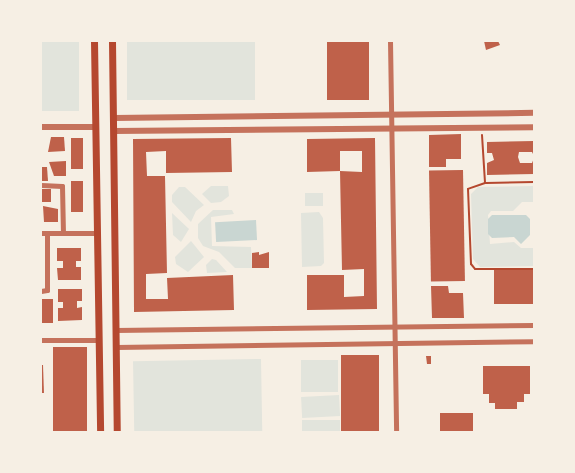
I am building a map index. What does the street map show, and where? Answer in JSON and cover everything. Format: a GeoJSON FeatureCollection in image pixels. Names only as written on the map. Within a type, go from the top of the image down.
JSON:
{"type":"FeatureCollection","features":[{"type":"Feature","properties":{"kind":"main road"},"geometry":{"type":"LineString","coordinates":[[94,41],[100,432]]}},
{"type":"Feature","properties":{"kind":"main road"},"geometry":{"type":"LineString","coordinates":[[112,41],[117,432]]}},
{"type":"Feature","properties":{"kind":"street"},"geometry":{"type":"LineString","coordinates":[[390,41],[396,432]]}},
{"type":"Feature","properties":{"kind":"street"},"geometry":{"type":"LineString","coordinates":[[114,118],[534,112]]}},
{"type":"Feature","properties":{"kind":"street"},"geometry":{"type":"LineString","coordinates":[[41,127],[95,127]]}},
{"type":"Feature","properties":{"kind":"street"},"geometry":{"type":"LineString","coordinates":[[114,131],[534,127]]}},
{"type":"Feature","properties":{"kind":"street"},"geometry":{"type":"LineString","coordinates":[[41,185],[62,186],[63,233]]}},
{"type":"Feature","properties":{"kind":"street"},"geometry":{"type":"LineString","coordinates":[[41,291],[46,290],[44,233],[96,233]]}},
{"type":"Feature","properties":{"kind":"street"},"geometry":{"type":"LineString","coordinates":[[116,330],[534,325]]}},
{"type":"Feature","properties":{"kind":"street"},"geometry":{"type":"LineString","coordinates":[[41,340],[98,340]]}},
{"type":"Feature","properties":{"kind":"street"},"geometry":{"type":"LineString","coordinates":[[116,348],[534,341]]}},
{"type":"Feature","properties":{"kind":"path"},"geometry":{"type":"LineString","coordinates":[[481,128],[485,183]]}},
{"type":"Feature","properties":{"kind":"path"},"geometry":{"type":"LineString","coordinates":[[534,182],[485,183],[468,190],[471,264],[475,269],[534,268]]}},
{"type":"Feature","properties":{"kind":"shaded area"},"geometry":{"type":"Polygon","coordinates":[[[41,41],[79,41],[79,111],[41,111],[41,41]]]}},
{"type":"Feature","properties":{"kind":"shaded area"},"geometry":{"type":"Polygon","coordinates":[[[127,41],[255,41],[255,100],[127,100],[127,41]]]}},
{"type":"Feature","properties":{"kind":"shaded area"},"geometry":{"type":"Polygon","coordinates":[[[211,186],[228,186],[229,196],[221,202],[211,203],[202,194],[211,186]]]}},
{"type":"Feature","properties":{"kind":"shaded area"},"geometry":{"type":"Polygon","coordinates":[[[534,186],[534,202],[522,202],[513,211],[491,211],[488,215],[490,244],[514,242],[521,248],[534,248],[534,266],[480,267],[473,259],[471,194],[478,187],[534,186]]]}},
{"type":"Feature","properties":{"kind":"shaded area"},"geometry":{"type":"Polygon","coordinates":[[[179,187],[185,187],[204,205],[196,211],[191,222],[172,202],[172,195],[179,187]]]}},
{"type":"Feature","properties":{"kind":"shaded area"},"geometry":{"type":"Polygon","coordinates":[[[305,193],[323,193],[323,206],[305,206],[305,193]]]}},
{"type":"Feature","properties":{"kind":"shaded area"},"geometry":{"type":"Polygon","coordinates":[[[213,210],[232,210],[234,214],[211,217],[212,246],[251,247],[252,268],[235,268],[219,252],[203,246],[198,238],[198,224],[213,210]]]}},
{"type":"Feature","properties":{"kind":"shaded area"},"geometry":{"type":"Polygon","coordinates":[[[319,212],[323,218],[324,263],[321,266],[302,267],[301,213],[319,212]]]}},
{"type":"Feature","properties":{"kind":"shaded area"},"geometry":{"type":"Polygon","coordinates":[[[172,213],[189,229],[181,242],[173,235],[172,213]]]}},
{"type":"Feature","properties":{"kind":"shaded area"},"geometry":{"type":"Polygon","coordinates":[[[492,215],[526,215],[530,219],[530,235],[521,244],[514,237],[492,238],[488,234],[488,219],[492,215]]]}},
{"type":"Feature","properties":{"kind":"shaded area"},"geometry":{"type":"Polygon","coordinates":[[[256,220],[257,240],[216,242],[215,222],[256,220]]]}},
{"type":"Feature","properties":{"kind":"shaded area"},"geometry":{"type":"Polygon","coordinates":[[[191,241],[204,257],[188,272],[176,264],[175,257],[191,241]]]}},
{"type":"Feature","properties":{"kind":"shaded area"},"geometry":{"type":"Polygon","coordinates":[[[212,259],[216,260],[227,272],[207,273],[206,265],[212,259]]]}},
{"type":"Feature","properties":{"kind":"shaded area"},"geometry":{"type":"Polygon","coordinates":[[[261,359],[262,432],[134,432],[133,361],[261,359]]]}},
{"type":"Feature","properties":{"kind":"shaded area"},"geometry":{"type":"Polygon","coordinates":[[[301,360],[338,360],[338,392],[301,392],[301,360]]]}},
{"type":"Feature","properties":{"kind":"shaded area"},"geometry":{"type":"Polygon","coordinates":[[[339,395],[340,416],[302,418],[301,397],[339,395]]]}},
{"type":"Feature","properties":{"kind":"shaded area"},"geometry":{"type":"Polygon","coordinates":[[[302,420],[340,420],[340,432],[302,432],[302,420]]]}},
{"type":"Feature","properties":{"kind":"building"},"geometry":{"type":"Polygon","coordinates":[[[327,41],[369,41],[369,100],[327,100],[327,41]]]}},
{"type":"Feature","properties":{"kind":"building"},"geometry":{"type":"Polygon","coordinates":[[[484,41],[498,41],[500,45],[486,50],[484,41]]]}},
{"type":"Feature","properties":{"kind":"building"},"geometry":{"type":"Polygon","coordinates":[[[461,134],[461,159],[446,159],[446,167],[429,167],[429,135],[461,134]]]}},
{"type":"Feature","properties":{"kind":"building"},"geometry":{"type":"Polygon","coordinates":[[[51,137],[64,137],[65,151],[48,152],[51,137]]]}},
{"type":"Feature","properties":{"kind":"building"},"geometry":{"type":"Polygon","coordinates":[[[71,138],[83,138],[83,169],[71,169],[71,138]]]}},
{"type":"Feature","properties":{"kind":"building"},"geometry":{"type":"Polygon","coordinates":[[[231,138],[232,172],[166,173],[166,151],[146,152],[147,176],[165,176],[167,273],[146,274],[146,299],[168,299],[167,278],[233,275],[234,310],[134,312],[133,139],[231,138]]]}},
{"type":"Feature","properties":{"kind":"building"},"geometry":{"type":"Polygon","coordinates":[[[375,138],[377,309],[307,310],[307,275],[344,275],[344,297],[364,296],[364,269],[342,270],[340,171],[307,172],[307,139],[375,138]],[[340,151],[340,171],[362,172],[362,151],[340,151]]]}},
{"type":"Feature","properties":{"kind":"building"},"geometry":{"type":"Polygon","coordinates":[[[534,141],[534,156],[532,152],[519,152],[518,157],[520,163],[532,163],[534,158],[534,174],[487,175],[487,163],[494,160],[492,153],[487,153],[487,142],[534,141]]]}},
{"type":"Feature","properties":{"kind":"building"},"geometry":{"type":"Polygon","coordinates":[[[66,161],[66,176],[54,176],[49,162],[66,161]]]}},
{"type":"Feature","properties":{"kind":"building"},"geometry":{"type":"Polygon","coordinates":[[[41,167],[47,167],[48,181],[41,181],[41,167]]]}},
{"type":"Feature","properties":{"kind":"building"},"geometry":{"type":"Polygon","coordinates":[[[463,170],[465,281],[431,282],[429,171],[463,170]]]}},
{"type":"Feature","properties":{"kind":"building"},"geometry":{"type":"Polygon","coordinates":[[[71,181],[83,181],[83,212],[71,212],[71,181]]]}},
{"type":"Feature","properties":{"kind":"building"},"geometry":{"type":"Polygon","coordinates":[[[41,189],[51,189],[51,202],[41,202],[41,189]]]}},
{"type":"Feature","properties":{"kind":"building"},"geometry":{"type":"Polygon","coordinates":[[[43,206],[58,209],[58,222],[44,222],[43,206]]]}},
{"type":"Feature","properties":{"kind":"building"},"geometry":{"type":"Polygon","coordinates":[[[57,248],[81,248],[81,261],[76,261],[76,267],[81,267],[81,280],[58,280],[57,268],[63,268],[63,261],[57,261],[57,248]]]}},
{"type":"Feature","properties":{"kind":"building"},"geometry":{"type":"Polygon","coordinates":[[[259,252],[259,255],[269,252],[269,268],[252,268],[252,253],[259,252]]]}},
{"type":"Feature","properties":{"kind":"building"},"geometry":{"type":"Polygon","coordinates":[[[494,270],[534,270],[534,304],[494,304],[494,270]]]}},
{"type":"Feature","properties":{"kind":"building"},"geometry":{"type":"Polygon","coordinates":[[[431,286],[448,286],[449,293],[463,293],[464,318],[432,318],[431,286]]]}},
{"type":"Feature","properties":{"kind":"building"},"geometry":{"type":"Polygon","coordinates":[[[58,289],[82,289],[82,301],[77,301],[77,308],[82,307],[82,320],[58,321],[58,308],[63,308],[63,302],[58,302],[58,289]]]}},
{"type":"Feature","properties":{"kind":"building"},"geometry":{"type":"Polygon","coordinates":[[[41,299],[53,299],[53,323],[41,323],[41,299]]]}},
{"type":"Feature","properties":{"kind":"building"},"geometry":{"type":"Polygon","coordinates":[[[53,347],[87,347],[87,432],[53,432],[53,347]]]}},
{"type":"Feature","properties":{"kind":"building"},"geometry":{"type":"Polygon","coordinates":[[[341,355],[379,355],[379,432],[341,432],[341,355]]]}},
{"type":"Feature","properties":{"kind":"building"},"geometry":{"type":"Polygon","coordinates":[[[426,356],[431,356],[431,364],[427,364],[426,356]]]}},
{"type":"Feature","properties":{"kind":"building"},"geometry":{"type":"Polygon","coordinates":[[[41,365],[43,365],[44,393],[41,393],[41,365]]]}},
{"type":"Feature","properties":{"kind":"building"},"geometry":{"type":"Polygon","coordinates":[[[483,366],[530,366],[530,394],[524,394],[524,402],[517,402],[517,409],[495,409],[495,403],[489,403],[489,394],[483,394],[483,366]]]}},
{"type":"Feature","properties":{"kind":"building"},"geometry":{"type":"Polygon","coordinates":[[[440,413],[473,413],[473,432],[440,432],[440,413]]]}}]}
